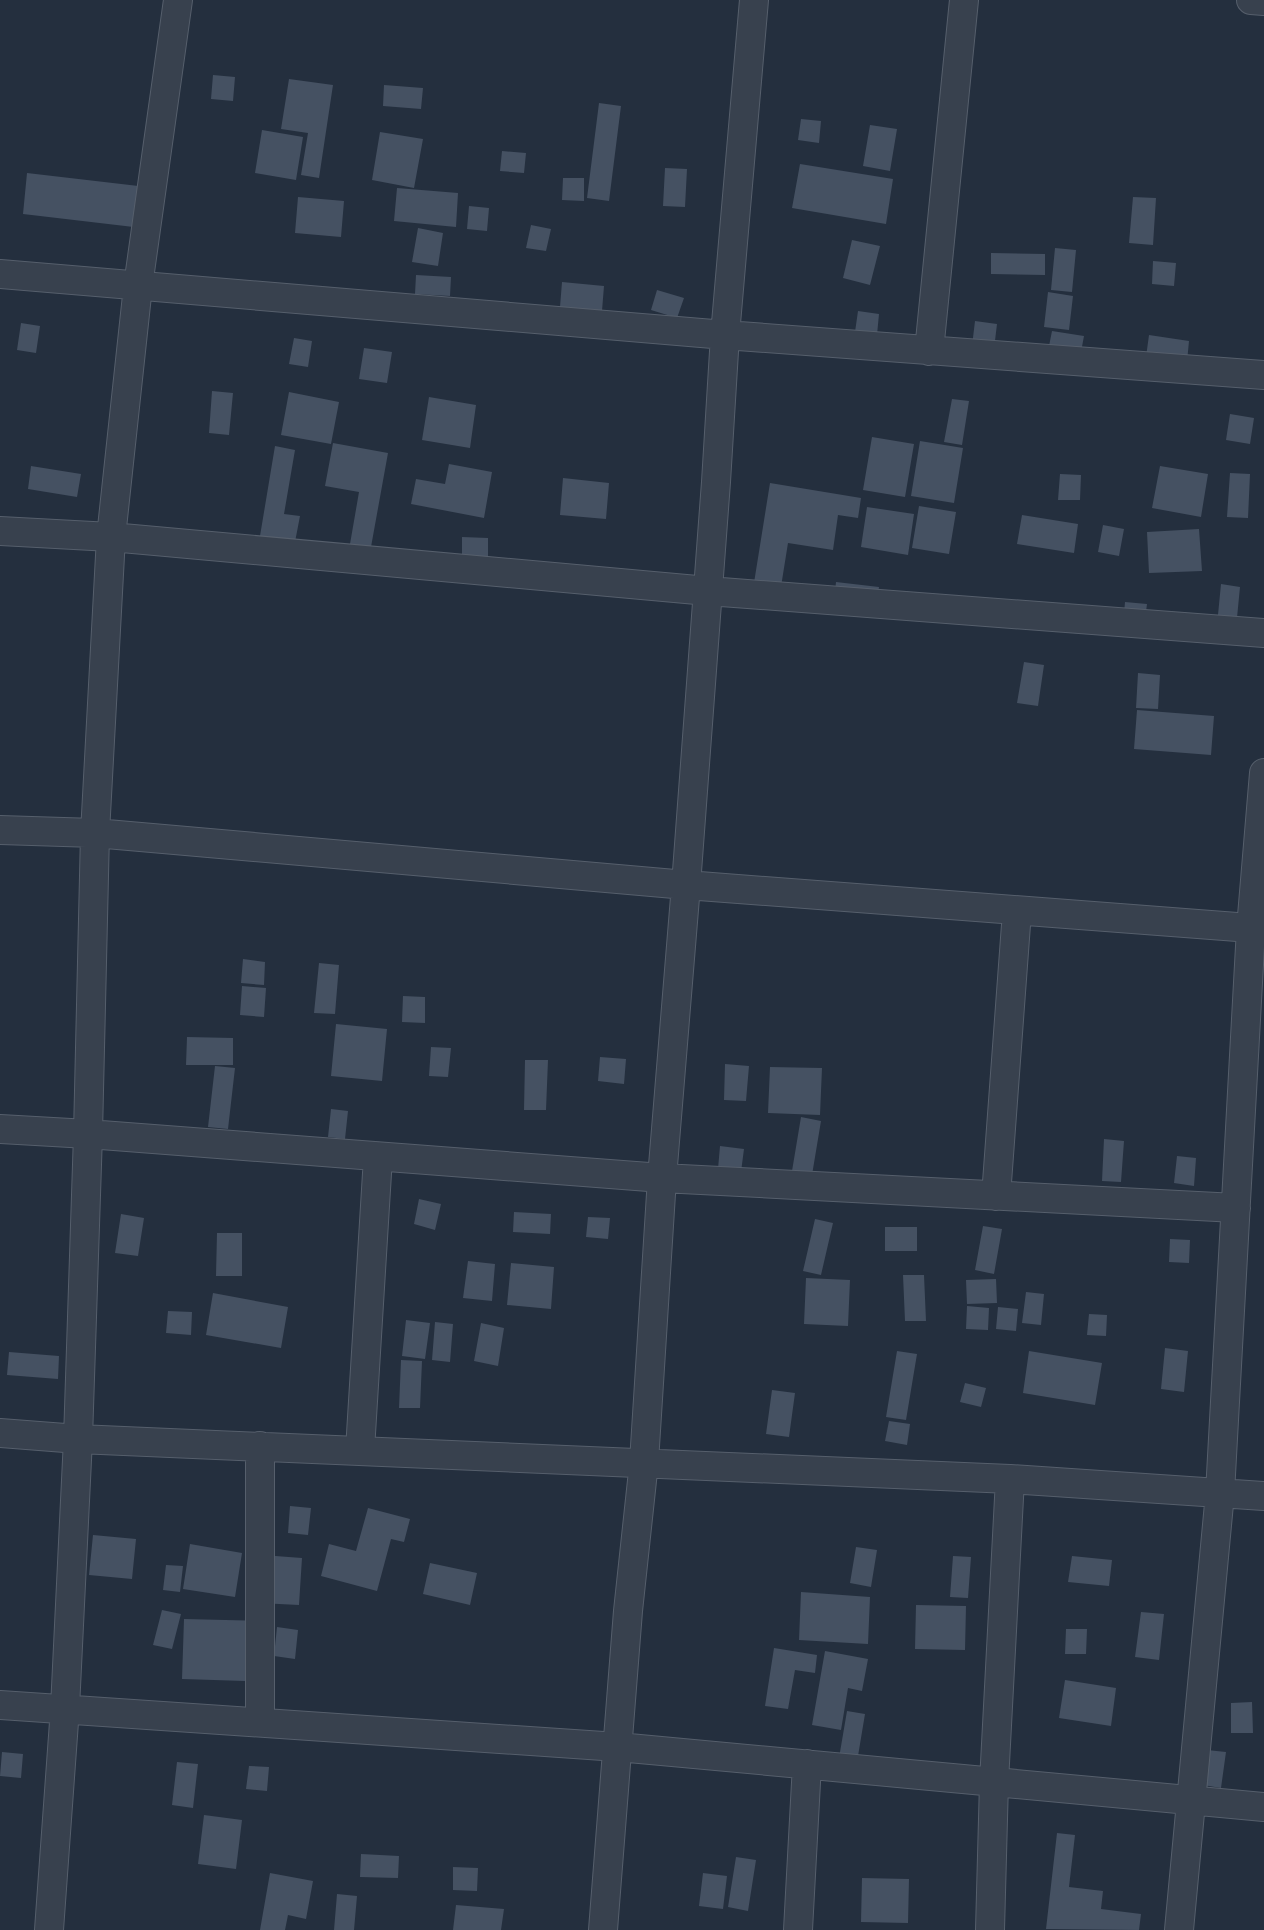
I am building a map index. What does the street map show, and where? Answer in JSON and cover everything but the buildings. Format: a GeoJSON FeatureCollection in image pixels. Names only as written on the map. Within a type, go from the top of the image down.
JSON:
{"type":"FeatureCollection","features":[{"type":"Feature","properties":{"kind":"street"},"geometry":{"type":"LineString","coordinates":[[49,1930],[65,1708],[78,1439],[95,833],[111,537],[138,286],[178,0]]}},
{"type":"Feature","properties":{"kind":"street"},"geometry":{"type":"LineString","coordinates":[[603,1930],[628,1611],[644,1462],[662,1178],[708,592],[725,335],[754,0]]}},
{"type":"Feature","properties":{"kind":"street"},"geometry":{"type":"LineString","coordinates":[[929,351],[964,0]]}},
{"type":"Feature","properties":{"kind":"street"},"geometry":{"type":"LineString","coordinates":[[1251,0],[1264,1]]}},
{"type":"Feature","properties":{"kind":"street"},"geometry":{"type":"LineString","coordinates":[[0,274],[725,335],[1264,375]]}},
{"type":"Feature","properties":{"kind":"street"},"geometry":{"type":"LineString","coordinates":[[0,531],[111,537],[708,592],[1264,633]]}},
{"type":"Feature","properties":{"kind":"street"},"geometry":{"type":"LineString","coordinates":[[1179,1930],[1220,1493],[1236,1208],[1257,929],[1264,773]]}},
{"type":"Feature","properties":{"kind":"street"},"geometry":{"type":"LineString","coordinates":[[0,830],[95,833],[686,885],[1257,929]]}},
{"type":"Feature","properties":{"kind":"street"},"geometry":{"type":"LineString","coordinates":[[996,1196],[1016,911]]}},
{"type":"Feature","properties":{"kind":"street"},"geometry":{"type":"LineString","coordinates":[[0,1129],[88,1134],[662,1178],[1236,1208]]}},
{"type":"Feature","properties":{"kind":"street"},"geometry":{"type":"LineString","coordinates":[[360,1450],[378,1157]]}},
{"type":"Feature","properties":{"kind":"street"},"geometry":{"type":"LineString","coordinates":[[0,1434],[78,1439],[1010,1479],[1264,1496]]}},
{"type":"Feature","properties":{"kind":"street"},"geometry":{"type":"LineString","coordinates":[[260,1446],[260,1722]]}},
{"type":"Feature","properties":{"kind":"street"},"geometry":{"type":"LineString","coordinates":[[990,1930],[994,1782],[1010,1479]]}},
{"type":"Feature","properties":{"kind":"street"},"geometry":{"type":"LineString","coordinates":[[0,1705],[618,1747],[1264,1807]]}},
{"type":"Feature","properties":{"kind":"street"},"geometry":{"type":"LineString","coordinates":[[798,1930],[807,1764]]}}]}
